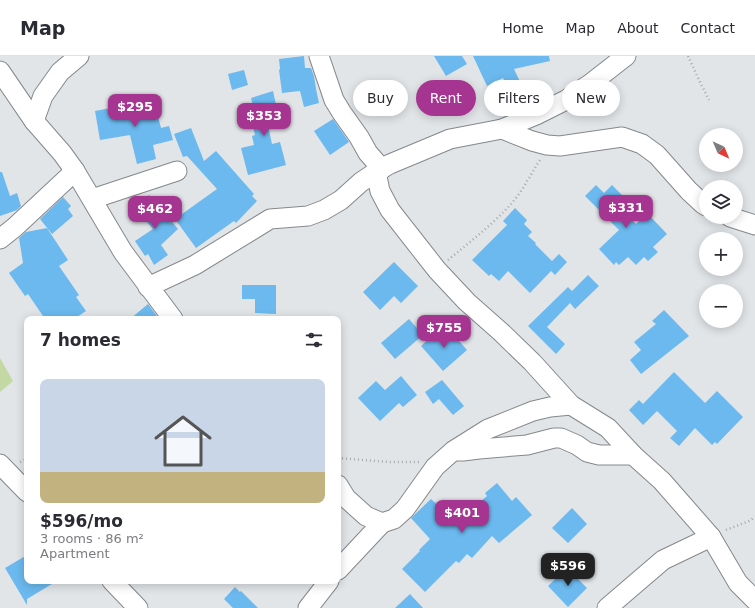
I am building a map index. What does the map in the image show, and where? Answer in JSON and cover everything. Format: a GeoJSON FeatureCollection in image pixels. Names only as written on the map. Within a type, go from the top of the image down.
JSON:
{"type":"FeatureCollection","features":[{"type":"Feature","properties":{"kind":"street"},"geometry":{"type":"LineString","coordinates":[[34,121],[43,96],[60,72],[79,56]]}},
{"type":"Feature","properties":{"kind":"street"},"geometry":{"type":"LineString","coordinates":[[319,56],[334,100],[379,170],[380,191],[390,210],[437,270],[467,302],[532,362],[571,405],[608,428],[633,455],[662,481],[710,537],[738,583],[755,600]]}},
{"type":"Feature","properties":{"kind":"street"},"geometry":{"type":"LineString","coordinates":[[148,286],[195,265],[270,219],[308,216],[324,210],[341,200],[361,182],[390,164],[450,139],[502,129],[536,115],[566,100],[590,84],[626,56]]}},
{"type":"Feature","properties":{"kind":"street"},"geometry":{"type":"LineString","coordinates":[[0,71],[34,121],[62,153],[75,171],[123,252],[171,316]]}},
{"type":"Feature","properties":{"kind":"street"},"geometry":{"type":"LineString","coordinates":[[502,129],[532,141],[547,145],[560,146],[622,137],[642,144],[657,156],[699,201]]}},
{"type":"Feature","properties":{"kind":"street"},"geometry":{"type":"LineString","coordinates":[[0,239],[15,228],[75,171]]}},
{"type":"Feature","properties":{"kind":"street"},"geometry":{"type":"LineString","coordinates":[[92,199],[177,171]]}},
{"type":"Feature","properties":{"kind":"street"},"geometry":{"type":"LineString","coordinates":[[743,221],[755,225]]}},
{"type":"Feature","properties":{"kind":"street"},"geometry":{"type":"LineString","coordinates":[[341,567],[382,523],[394,519],[405,509],[435,467],[447,456],[488,429],[533,411],[550,407],[571,405]]}},
{"type":"Feature","properties":{"kind":"street"},"geometry":{"type":"LineString","coordinates":[[447,456],[463,451],[527,445],[554,438],[561,438],[577,445],[587,452],[599,455],[633,455]]}},
{"type":"Feature","properties":{"kind":"street"},"geometry":{"type":"LineString","coordinates":[[0,464],[24,489]]}},
{"type":"Feature","properties":{"kind":"street"},"geometry":{"type":"LineString","coordinates":[[341,490],[346,498],[366,516],[382,523]]}},
{"type":"Feature","properties":{"kind":"street"},"geometry":{"type":"LineString","coordinates":[[607,608],[663,560],[710,537]]}},
{"type":"Feature","properties":{"kind":"street"},"geometry":{"type":"LineString","coordinates":[[115,584],[138,608]]}},
{"type":"Feature","properties":{"kind":"street"},"geometry":{"type":"LineString","coordinates":[[308,608],[327,584]]}},
{"type":"Feature","properties":{"kind":"path"},"geometry":{"type":"LineString","coordinates":[[688,56],[709,100]]}},
{"type":"Feature","properties":{"kind":"path"},"geometry":{"type":"LineString","coordinates":[[437,270],[494,221],[510,204],[521,191],[536,165],[552,145]]}},
{"type":"Feature","properties":{"kind":"path"},"geometry":{"type":"LineString","coordinates":[[341,458],[389,462],[447,456]]}},
{"type":"Feature","properties":{"kind":"path"},"geometry":{"type":"LineString","coordinates":[[710,537],[749,521],[755,517]]}},
{"type":"Feature","properties":{"kind":"green space"},"geometry":{"type":"Polygon","coordinates":[[[0,358],[13,381],[0,392],[0,358]]]}},
{"type":"Feature","properties":{"kind":"building"},"geometry":{"type":"Polygon","coordinates":[[[304,56],[305,68],[311,68],[314,76],[319,103],[304,107],[300,91],[282,93],[279,59],[304,56]]]}},
{"type":"Feature","properties":{"kind":"building"},"geometry":{"type":"Polygon","coordinates":[[[434,56],[462,56],[467,64],[446,76],[434,56]]]}},
{"type":"Feature","properties":{"kind":"building"},"geometry":{"type":"Polygon","coordinates":[[[473,56],[549,56],[550,61],[514,69],[519,80],[504,80],[503,78],[499,80],[484,80],[473,56]]]}},
{"type":"Feature","properties":{"kind":"building"},"geometry":{"type":"Polygon","coordinates":[[[244,70],[248,85],[232,90],[228,74],[244,70]]]}},
{"type":"Feature","properties":{"kind":"building"},"geometry":{"type":"Polygon","coordinates":[[[273,91],[277,109],[287,108],[289,113],[267,121],[272,144],[280,142],[286,165],[248,175],[241,148],[254,145],[252,136],[255,135],[250,114],[255,113],[251,98],[273,91]]]}},
{"type":"Feature","properties":{"kind":"building"},"geometry":{"type":"Polygon","coordinates":[[[154,100],[161,128],[169,126],[173,140],[153,145],[156,159],[137,164],[130,135],[100,140],[95,111],[116,107],[116,109],[154,100]]]}},
{"type":"Feature","properties":{"kind":"building"},"geometry":{"type":"Polygon","coordinates":[[[333,119],[349,142],[330,155],[314,131],[333,119]]]}},
{"type":"Feature","properties":{"kind":"building"},"geometry":{"type":"Polygon","coordinates":[[[191,128],[204,161],[216,151],[254,194],[252,196],[257,201],[236,223],[234,221],[196,248],[175,219],[217,189],[187,156],[183,157],[174,134],[191,128]]]}},
{"type":"Feature","properties":{"kind":"building"},"geometry":{"type":"Polygon","coordinates":[[[0,172],[2,172],[10,196],[17,193],[21,206],[17,210],[0,216],[0,172]]]}},
{"type":"Feature","properties":{"kind":"building"},"geometry":{"type":"Polygon","coordinates":[[[596,185],[604,193],[612,185],[627,200],[619,208],[636,224],[647,213],[667,234],[653,247],[658,252],[648,261],[644,257],[636,265],[628,257],[619,265],[616,262],[614,265],[599,249],[619,230],[585,196],[596,185]]]}},
{"type":"Feature","properties":{"kind":"building"},"geometry":{"type":"Polygon","coordinates":[[[149,195],[178,229],[161,245],[168,255],[154,265],[148,254],[145,256],[135,241],[153,229],[134,207],[149,195]]]}},
{"type":"Feature","properties":{"kind":"building"},"geometry":{"type":"Polygon","coordinates":[[[63,197],[71,206],[68,209],[73,216],[52,234],[40,219],[63,197]]]}},
{"type":"Feature","properties":{"kind":"building"},"geometry":{"type":"Polygon","coordinates":[[[515,208],[527,220],[524,224],[532,232],[528,236],[536,243],[535,244],[552,261],[559,254],[567,262],[555,275],[551,271],[530,293],[508,271],[499,281],[491,274],[489,276],[472,260],[507,225],[503,221],[515,208]]]}},
{"type":"Feature","properties":{"kind":"building"},"geometry":{"type":"Polygon","coordinates":[[[47,228],[68,260],[59,266],[79,295],[76,297],[86,311],[78,316],[43,316],[28,294],[25,296],[9,273],[23,263],[19,238],[26,232],[47,228]]]}},
{"type":"Feature","properties":{"kind":"building"},"geometry":{"type":"Polygon","coordinates":[[[394,262],[418,286],[401,303],[394,296],[380,310],[363,292],[394,262]]]}},
{"type":"Feature","properties":{"kind":"building"},"geometry":{"type":"Polygon","coordinates":[[[588,275],[599,286],[575,309],[570,303],[547,327],[565,344],[556,354],[528,326],[568,287],[572,291],[588,275]]]}},
{"type":"Feature","properties":{"kind":"building"},"geometry":{"type":"Polygon","coordinates":[[[242,285],[276,285],[276,314],[255,313],[255,299],[242,299],[242,285]]]}},
{"type":"Feature","properties":{"kind":"building"},"geometry":{"type":"Polygon","coordinates":[[[148,304],[157,316],[134,316],[148,304]]]}},
{"type":"Feature","properties":{"kind":"building"},"geometry":{"type":"Polygon","coordinates":[[[664,310],[689,336],[641,374],[630,360],[641,350],[634,342],[656,324],[652,321],[664,310]]]}},
{"type":"Feature","properties":{"kind":"building"},"geometry":{"type":"Polygon","coordinates":[[[409,319],[423,335],[395,359],[381,343],[409,319]]]}},
{"type":"Feature","properties":{"kind":"building"},"geometry":{"type":"Polygon","coordinates":[[[442,327],[450,335],[452,333],[467,350],[443,371],[421,346],[442,327]]]}},
{"type":"Feature","properties":{"kind":"building"},"geometry":{"type":"Polygon","coordinates":[[[674,372],[705,403],[717,391],[743,417],[717,444],[715,442],[712,445],[695,428],[679,446],[670,438],[677,431],[657,411],[643,425],[629,410],[639,400],[643,404],[674,372]]]}},
{"type":"Feature","properties":{"kind":"building"},"geometry":{"type":"Polygon","coordinates":[[[401,376],[417,395],[403,407],[399,403],[380,421],[358,398],[376,381],[385,390],[401,376]]]}},
{"type":"Feature","properties":{"kind":"building"},"geometry":{"type":"Polygon","coordinates":[[[442,380],[464,406],[453,415],[439,399],[433,404],[425,392],[442,380]]]}},
{"type":"Feature","properties":{"kind":"building"},"geometry":{"type":"Polygon","coordinates":[[[497,483],[512,501],[516,497],[532,515],[499,543],[492,536],[472,558],[467,554],[459,563],[456,561],[425,592],[402,569],[430,539],[411,518],[431,499],[458,523],[462,519],[464,521],[482,505],[480,502],[487,496],[485,493],[497,483]]]}},
{"type":"Feature","properties":{"kind":"building"},"geometry":{"type":"Polygon","coordinates":[[[572,508],[587,524],[568,543],[552,528],[572,508]]]}},
{"type":"Feature","properties":{"kind":"building"},"geometry":{"type":"Polygon","coordinates":[[[24,557],[24,584],[52,584],[27,599],[27,605],[5,568],[24,557]]]}},
{"type":"Feature","properties":{"kind":"building"},"geometry":{"type":"Polygon","coordinates":[[[567,568],[587,588],[568,607],[548,586],[567,568]]]}},
{"type":"Feature","properties":{"kind":"building"},"geometry":{"type":"Polygon","coordinates":[[[235,587],[258,608],[233,608],[224,599],[235,587]]]}},
{"type":"Feature","properties":{"kind":"building"},"geometry":{"type":"Polygon","coordinates":[[[410,594],[423,608],[395,608],[410,594]]]}}]}
